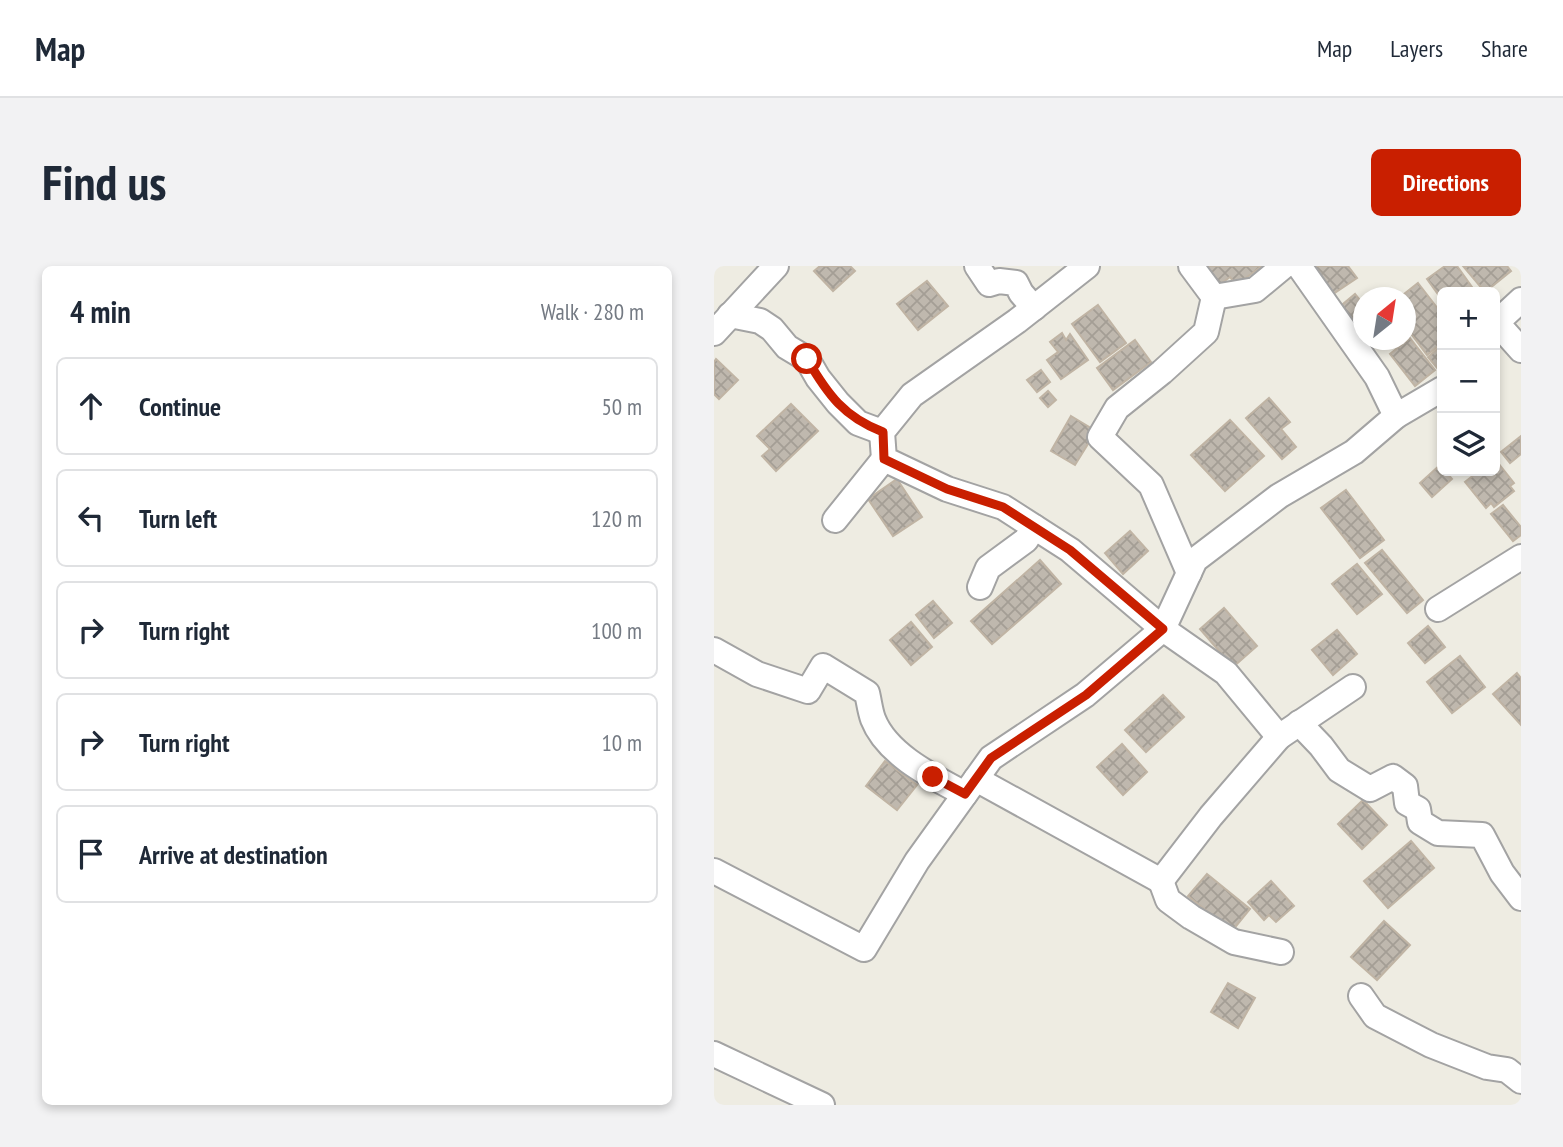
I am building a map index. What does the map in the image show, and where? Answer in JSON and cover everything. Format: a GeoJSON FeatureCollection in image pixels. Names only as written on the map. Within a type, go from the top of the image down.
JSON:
{"type":"FeatureCollection","features":[{"type":"Feature","properties":{"kind":"street"},"geometry":{"type":"LineString","coordinates":[[719,326],[776,266]]}},
{"type":"Feature","properties":{"kind":"street"},"geometry":{"type":"LineString","coordinates":[[977,266],[989,284],[999,281],[1016,284],[1034,308]]}},
{"type":"Feature","properties":{"kind":"street"},"geometry":{"type":"LineString","coordinates":[[835,520],[884,459],[883,432],[912,395],[1034,308],[1087,266]]}},
{"type":"Feature","properties":{"kind":"street"},"geometry":{"type":"LineString","coordinates":[[1189,573],[1151,485],[1100,437],[1116,408],[1162,372],[1206,332],[1213,297],[1191,266]]}},
{"type":"Feature","properties":{"kind":"street"},"geometry":{"type":"LineString","coordinates":[[1213,297],[1255,290],[1284,266]]}},
{"type":"Feature","properties":{"kind":"street"},"geometry":{"type":"LineString","coordinates":[[1299,266],[1377,377],[1396,416]]}},
{"type":"Feature","properties":{"kind":"street"},"geometry":{"type":"LineString","coordinates":[[1500,319],[1521,300]]}},
{"type":"Feature","properties":{"kind":"street"},"geometry":{"type":"LineString","coordinates":[[719,326],[760,321],[772,329],[787,347],[807,359],[818,378],[845,410],[859,422],[883,432]]}},
{"type":"Feature","properties":{"kind":"street"},"geometry":{"type":"LineString","coordinates":[[1500,328],[1521,350]]}},
{"type":"Feature","properties":{"kind":"street"},"geometry":{"type":"LineString","coordinates":[[714,871],[864,949],[917,861],[991,758],[1086,695],[1163,629],[1195,560],[1279,496],[1354,452],[1396,416],[1437,392]]}},
{"type":"Feature","properties":{"kind":"street"},"geometry":{"type":"LineString","coordinates":[[884,459],[947,489],[1003,507],[1070,550],[1163,629],[1226,673],[1289,730],[1321,746],[1339,770],[1370,789],[1393,777],[1405,786],[1407,803],[1419,809],[1420,822],[1438,833],[1482,835],[1502,873],[1521,898]]}},
{"type":"Feature","properties":{"kind":"street"},"geometry":{"type":"LineString","coordinates":[[980,587],[988,568],[1026,540],[1034,527]]}},
{"type":"Feature","properties":{"kind":"street"},"geometry":{"type":"LineString","coordinates":[[1438,609],[1521,557]]}},
{"type":"Feature","properties":{"kind":"street"},"geometry":{"type":"LineString","coordinates":[[718,660],[808,691],[823,666],[867,693],[873,720],[884,738],[933,777],[970,787],[1161,881],[1168,900],[1234,942],[1281,952]]}},
{"type":"Feature","properties":{"kind":"street"},"geometry":{"type":"LineString","coordinates":[[1161,881],[1211,816],[1289,730],[1353,687]]}},
{"type":"Feature","properties":{"kind":"street"},"geometry":{"type":"LineString","coordinates":[[1361,996],[1375,1016],[1431,1045],[1487,1067],[1507,1070],[1521,1081]]}},
{"type":"Feature","properties":{"kind":"street"},"geometry":{"type":"LineString","coordinates":[[714,1054],[822,1105]]}},
{"type":"Feature","properties":{"kind":"building"},"geometry":{"type":"Polygon","coordinates":[[[820,266],[850,266],[855,271],[833,291],[814,271],[820,266]]]}},
{"type":"Feature","properties":{"kind":"building"},"geometry":{"type":"Polygon","coordinates":[[[1204,266],[1262,266],[1236,285],[1230,277],[1218,286],[1204,266]]]}},
{"type":"Feature","properties":{"kind":"building"},"geometry":{"type":"Polygon","coordinates":[[[1306,266],[1348,266],[1357,278],[1327,298],[1306,266]]]}},
{"type":"Feature","properties":{"kind":"building"},"geometry":{"type":"Polygon","coordinates":[[[1445,266],[1457,266],[1472,287],[1437,287],[1437,293],[1427,279],[1445,266]]]}},
{"type":"Feature","properties":{"kind":"building"},"geometry":{"type":"Polygon","coordinates":[[[1463,266],[1507,266],[1511,271],[1491,287],[1481,287],[1463,266]]]}},
{"type":"Feature","properties":{"kind":"building"},"geometry":{"type":"Polygon","coordinates":[[[927,281],[948,306],[918,330],[897,304],[927,281]]]}},
{"type":"Feature","properties":{"kind":"building"},"geometry":{"type":"Polygon","coordinates":[[[1418,283],[1437,308],[1437,347],[1427,355],[1416,340],[1416,287],[1413,287],[1418,283]]]}},
{"type":"Feature","properties":{"kind":"building"},"geometry":{"type":"Polygon","coordinates":[[[1353,296],[1353,329],[1337,309],[1353,296]]]}},
{"type":"Feature","properties":{"kind":"building"},"geometry":{"type":"Polygon","coordinates":[[[1098,305],[1126,343],[1100,362],[1072,324],[1098,305]]]}},
{"type":"Feature","properties":{"kind":"building"},"geometry":{"type":"Polygon","coordinates":[[[1062,333],[1066,340],[1070,334],[1088,360],[1061,379],[1047,360],[1058,352],[1050,342],[1062,333]]]}},
{"type":"Feature","properties":{"kind":"building"},"geometry":{"type":"Polygon","coordinates":[[[1135,340],[1151,362],[1113,390],[1097,368],[1135,340]]]}},
{"type":"Feature","properties":{"kind":"building"},"geometry":{"type":"Polygon","coordinates":[[[1416,346],[1435,370],[1415,386],[1390,354],[1395,350],[1416,350],[1416,346]]]}},
{"type":"Feature","properties":{"kind":"building"},"geometry":{"type":"Polygon","coordinates":[[[1437,349],[1437,368],[1428,357],[1437,349]]]}},
{"type":"Feature","properties":{"kind":"building"},"geometry":{"type":"Polygon","coordinates":[[[716,359],[738,380],[719,399],[714,394],[716,359]]]}},
{"type":"Feature","properties":{"kind":"building"},"geometry":{"type":"Polygon","coordinates":[[[1041,370],[1050,382],[1037,392],[1027,380],[1041,370]]]}},
{"type":"Feature","properties":{"kind":"building"},"geometry":{"type":"Polygon","coordinates":[[[1048,391],[1056,400],[1048,407],[1040,398],[1048,391]]]}},
{"type":"Feature","properties":{"kind":"building"},"geometry":{"type":"Polygon","coordinates":[[[1269,398],[1290,422],[1281,429],[1296,447],[1282,459],[1246,418],[1269,398]]]}},
{"type":"Feature","properties":{"kind":"building"},"geometry":{"type":"Polygon","coordinates":[[[791,404],[818,431],[776,471],[762,456],[770,449],[757,436],[791,404]]]}},
{"type":"Feature","properties":{"kind":"building"},"geometry":{"type":"Polygon","coordinates":[[[1071,416],[1096,431],[1075,465],[1051,451],[1071,416]]]}},
{"type":"Feature","properties":{"kind":"building"},"geometry":{"type":"Polygon","coordinates":[[[1230,420],[1264,456],[1225,491],[1191,455],[1230,420]]]}},
{"type":"Feature","properties":{"kind":"building"},"geometry":{"type":"Polygon","coordinates":[[[1521,436],[1521,454],[1510,463],[1501,452],[1521,436]]]}},
{"type":"Feature","properties":{"kind":"building"},"geometry":{"type":"Polygon","coordinates":[[[1500,465],[1514,483],[1510,486],[1514,491],[1494,507],[1491,503],[1486,508],[1465,482],[1473,476],[1500,476],[1500,465]]]}},
{"type":"Feature","properties":{"kind":"building"},"geometry":{"type":"Polygon","coordinates":[[[1437,468],[1437,476],[1449,476],[1452,479],[1432,497],[1420,483],[1437,468]]]}},
{"type":"Feature","properties":{"kind":"building"},"geometry":{"type":"Polygon","coordinates":[[[897,479],[922,517],[893,536],[868,499],[897,479]]]}},
{"type":"Feature","properties":{"kind":"building"},"geometry":{"type":"Polygon","coordinates":[[[1346,490],[1384,540],[1360,558],[1321,508],[1346,490]]]}},
{"type":"Feature","properties":{"kind":"building"},"geometry":{"type":"Polygon","coordinates":[[[1503,505],[1521,527],[1521,535],[1513,541],[1491,514],[1503,505]]]}},
{"type":"Feature","properties":{"kind":"building"},"geometry":{"type":"Polygon","coordinates":[[[1130,531],[1148,551],[1123,574],[1105,553],[1130,531]]]}},
{"type":"Feature","properties":{"kind":"building"},"geometry":{"type":"Polygon","coordinates":[[[1382,550],[1423,600],[1407,613],[1365,563],[1382,550]]]}},
{"type":"Feature","properties":{"kind":"building"},"geometry":{"type":"Polygon","coordinates":[[[1040,560],[1061,584],[992,644],[971,621],[1040,560]]]}},
{"type":"Feature","properties":{"kind":"building"},"geometry":{"type":"Polygon","coordinates":[[[1357,564],[1382,594],[1357,614],[1332,584],[1357,564]]]}},
{"type":"Feature","properties":{"kind":"building"},"geometry":{"type":"Polygon","coordinates":[[[933,601],[952,623],[934,638],[916,615],[933,601]]]}},
{"type":"Feature","properties":{"kind":"building"},"geometry":{"type":"Polygon","coordinates":[[[1224,608],[1257,646],[1233,667],[1200,629],[1224,608]]]}},
{"type":"Feature","properties":{"kind":"building"},"geometry":{"type":"Polygon","coordinates":[[[911,622],[932,647],[911,665],[890,640],[911,622]]]}},
{"type":"Feature","properties":{"kind":"building"},"geometry":{"type":"Polygon","coordinates":[[[1428,626],[1445,647],[1425,663],[1408,643],[1428,626]]]}},
{"type":"Feature","properties":{"kind":"building"},"geometry":{"type":"Polygon","coordinates":[[[1337,630],[1357,654],[1333,675],[1312,650],[1337,630]]]}},
{"type":"Feature","properties":{"kind":"building"},"geometry":{"type":"Polygon","coordinates":[[[1460,656],[1485,687],[1452,713],[1427,682],[1460,656]]]}},
{"type":"Feature","properties":{"kind":"building"},"geometry":{"type":"Polygon","coordinates":[[[1517,673],[1521,678],[1521,725],[1493,694],[1517,673]]]}},
{"type":"Feature","properties":{"kind":"building"},"geometry":{"type":"Polygon","coordinates":[[[1163,695],[1184,717],[1146,752],[1125,730],[1163,695]]]}},
{"type":"Feature","properties":{"kind":"building"},"geometry":{"type":"Polygon","coordinates":[[[1122,744],[1147,772],[1123,795],[1097,767],[1122,744]]]}},
{"type":"Feature","properties":{"kind":"building"},"geometry":{"type":"Polygon","coordinates":[[[885,761],[917,785],[897,810],[866,786],[885,761]]]}},
{"type":"Feature","properties":{"kind":"building"},"geometry":{"type":"Polygon","coordinates":[[[1363,800],[1387,825],[1362,849],[1338,824],[1363,800]]]}},
{"type":"Feature","properties":{"kind":"building"},"geometry":{"type":"Polygon","coordinates":[[[1411,841],[1434,868],[1388,908],[1364,881],[1411,841]]]}},
{"type":"Feature","properties":{"kind":"building"},"geometry":{"type":"Polygon","coordinates":[[[1207,874],[1250,909],[1232,931],[1188,896],[1207,874]]]}},
{"type":"Feature","properties":{"kind":"building"},"geometry":{"type":"Polygon","coordinates":[[[1271,881],[1294,906],[1276,922],[1269,915],[1264,920],[1248,902],[1271,881]]]}},
{"type":"Feature","properties":{"kind":"building"},"geometry":{"type":"Polygon","coordinates":[[[1384,921],[1410,945],[1377,980],[1351,957],[1384,921]]]}},
{"type":"Feature","properties":{"kind":"building"},"geometry":{"type":"Polygon","coordinates":[[[1228,983],[1255,998],[1238,1028],[1211,1012],[1228,983]]]}},
{"type":"Feature","properties":{"kind":"route"},"geometry":{"type":"LineString","coordinates":[[807,359],[838,403],[859,422],[883,432],[884,459],[947,489],[1003,507],[1070,550],[1163,629],[1086,695],[991,758],[965,794],[933,777]]}}]}
